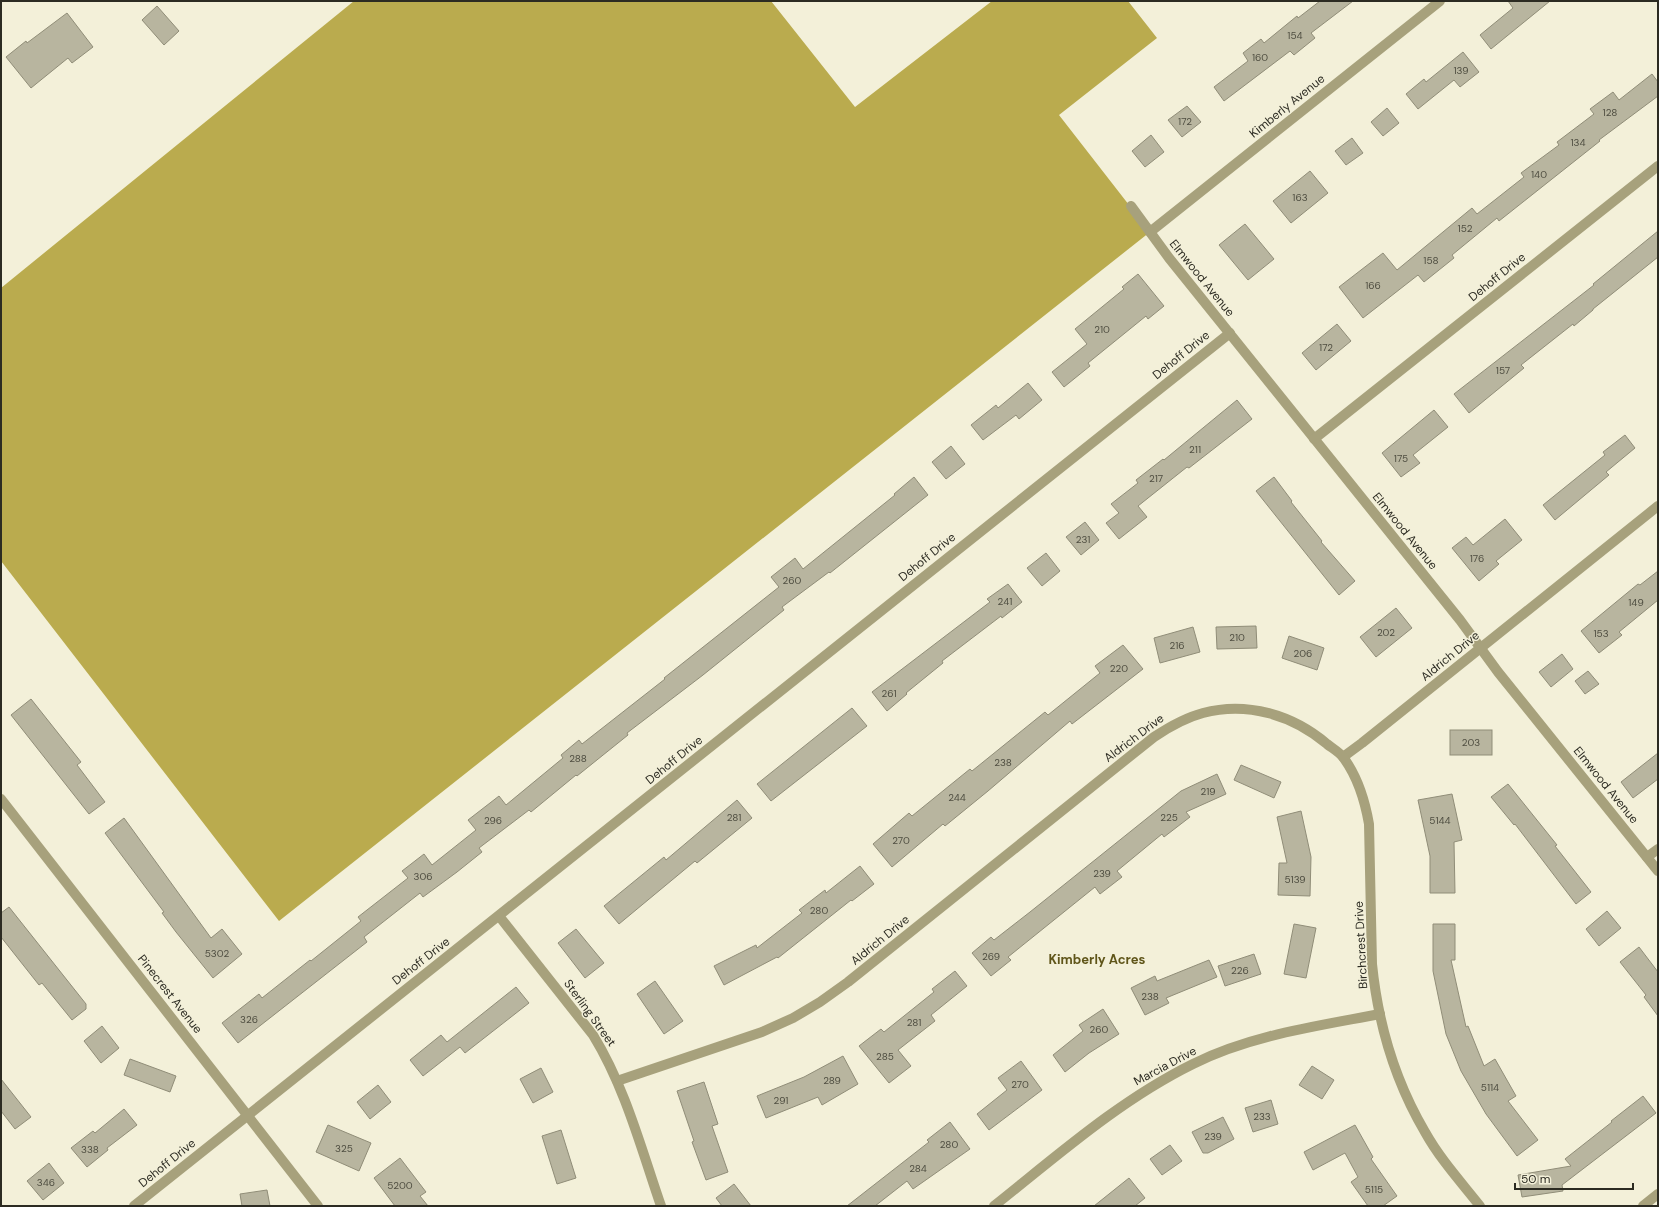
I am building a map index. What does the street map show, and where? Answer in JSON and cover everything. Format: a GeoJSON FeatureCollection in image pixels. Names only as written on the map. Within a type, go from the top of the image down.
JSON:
{"type":"FeatureCollection","features":[{"type":"Feature","properties":{"kind":"street","name":"Kimberly Avenue"},"geometry":{"type":"LineString","coordinates":[[1150,232],[1440,1]]}},
{"type":"Feature","properties":{"kind":"street","name":"Dehoff Drive"},"geometry":{"type":"LineString","coordinates":[[1314,439],[1658,166]]}},
{"type":"Feature","properties":{"kind":"street","name":"Elmwood Avenue"},"geometry":{"type":"LineString","coordinates":[[1131,206],[1314,439],[1455,614],[1480,648],[1658,871]]}},
{"type":"Feature","properties":{"kind":"street","name":"Dehoff Drive"},"geometry":{"type":"LineString","coordinates":[[134,1206],[1230,333]]}},
{"type":"Feature","properties":{"kind":"street","name":"Aldrich Drive"},"geometry":{"type":"LineString","coordinates":[[617,1081],[762,1032],[793,1018],[820,1002],[848,982],[1154,737],[1181,721],[1202,713],[1216,710],[1256,710],[1286,718],[1308,729],[1343,757],[1658,506]]}},
{"type":"Feature","properties":{"kind":"street","name":"Birchcrest Drive"},"geometry":{"type":"LineString","coordinates":[[1343,757],[1358,783],[1367,810],[1369,824],[1372,964],[1374,985],[1385,1038],[1397,1075],[1411,1106],[1426,1133],[1480,1206]]}},
{"type":"Feature","properties":{"kind":"street","name":"Pinecrest Avenue"},"geometry":{"type":"LineString","coordinates":[[1,798],[318,1206]]}},
{"type":"Feature","properties":{"kind":"street"},"geometry":{"type":"LineString","coordinates":[[1647,857],[1658,849]]}},
{"type":"Feature","properties":{"kind":"street","name":"Sterling Street"},"geometry":{"type":"LineString","coordinates":[[499,916],[593,1035],[606,1055],[628,1107],[661,1206]]}},
{"type":"Feature","properties":{"kind":"street","name":"Marcia Drive"},"geometry":{"type":"LineString","coordinates":[[994,1206],[1107,1116],[1149,1087],[1194,1063],[1242,1044],[1292,1031],[1380,1014]]}},
{"type":"Feature","properties":{"kind":"street"},"geometry":{"type":"LineString","coordinates":[[1642,1206],[1658,1194]]}},
{"type":"Feature","properties":{"kind":"shaded area"},"geometry":{"type":"Polygon","coordinates":[[[354,1],[771,1],[855,107],[992,1],[1128,1],[1157,38],[1059,115],[1150,232],[279,921],[1,561],[1,288],[354,1]]]}},
{"type":"Feature","properties":{"kind":"building"},"geometry":{"type":"Polygon","coordinates":[[[1320,1],[1353,1],[1311,33],[1315,38],[1294,55],[1290,51],[1224,101],[1214,87],[1248,61],[1243,53],[1261,39],[1264,43],[1297,16],[1298,18],[1320,1]]]}},
{"type":"Feature","properties":{"kind":"building"},"geometry":{"type":"Polygon","coordinates":[[[1508,1],[1550,1],[1491,49],[1480,35],[1513,8],[1508,1]]]}},
{"type":"Feature","properties":{"kind":"building"},"geometry":{"type":"Polygon","coordinates":[[[157,6],[179,31],[164,45],[142,20],[157,6]]]}},
{"type":"Feature","properties":{"kind":"building"},"geometry":{"type":"Polygon","coordinates":[[[67,13],[93,47],[72,63],[68,58],[31,88],[6,57],[26,41],[27,43],[67,13]]]}},
{"type":"Feature","properties":{"kind":"building"},"geometry":{"type":"Polygon","coordinates":[[[1463,52],[1479,72],[1460,87],[1454,80],[1418,109],[1406,94],[1424,79],[1426,82],[1463,52]]]}},
{"type":"Feature","properties":{"kind":"building"},"geometry":{"type":"Polygon","coordinates":[[[1652,74],[1658,82],[1658,96],[1599,140],[1600,141],[1499,221],[1497,218],[1452,255],[1454,258],[1424,282],[1418,275],[1363,318],[1339,287],[1383,253],[1397,270],[1472,208],[1477,214],[1524,177],[1521,173],[1559,145],[1557,142],[1594,114],[1590,109],[1613,92],[1619,100],[1652,74]]]}},
{"type":"Feature","properties":{"kind":"building"},"geometry":{"type":"Polygon","coordinates":[[[1187,106],[1201,122],[1182,137],[1168,120],[1187,106]]]}},
{"type":"Feature","properties":{"kind":"building"},"geometry":{"type":"Polygon","coordinates":[[[1387,108],[1399,123],[1383,136],[1371,122],[1387,108]]]}},
{"type":"Feature","properties":{"kind":"building"},"geometry":{"type":"Polygon","coordinates":[[[1151,135],[1164,152],[1145,167],[1132,151],[1151,135]]]}},
{"type":"Feature","properties":{"kind":"building"},"geometry":{"type":"Polygon","coordinates":[[[1352,138],[1363,153],[1346,165],[1335,151],[1352,138]]]}},
{"type":"Feature","properties":{"kind":"building"},"geometry":{"type":"Polygon","coordinates":[[[1310,171],[1328,193],[1291,223],[1273,201],[1310,171]]]}},
{"type":"Feature","properties":{"kind":"building"},"geometry":{"type":"Polygon","coordinates":[[[1245,224],[1274,259],[1248,280],[1219,245],[1245,224]]]}},
{"type":"Feature","properties":{"kind":"building"},"geometry":{"type":"Polygon","coordinates":[[[1658,231],[1658,257],[1574,326],[1573,324],[1521,365],[1524,368],[1469,413],[1454,394],[1594,285],[1593,284],[1658,231]]]}},
{"type":"Feature","properties":{"kind":"building"},"geometry":{"type":"Polygon","coordinates":[[[1138,274],[1164,306],[1148,319],[1146,316],[1088,363],[1090,366],[1064,387],[1052,372],[1087,344],[1075,329],[1124,289],[1122,287],[1138,274]]]}},
{"type":"Feature","properties":{"kind":"building"},"geometry":{"type":"Polygon","coordinates":[[[1337,324],[1351,341],[1316,370],[1302,353],[1337,324]]]}},
{"type":"Feature","properties":{"kind":"building"},"geometry":{"type":"Polygon","coordinates":[[[1028,383],[1042,400],[1019,419],[1016,415],[983,440],[971,425],[996,405],[998,408],[1028,383]]]}},
{"type":"Feature","properties":{"kind":"building"},"geometry":{"type":"Polygon","coordinates":[[[1237,400],[1252,419],[1189,468],[1187,467],[1138,506],[1147,517],[1119,539],[1106,523],[1119,513],[1111,504],[1138,483],[1136,480],[1163,459],[1164,460],[1237,400]]]}},
{"type":"Feature","properties":{"kind":"building"},"geometry":{"type":"Polygon","coordinates":[[[1434,410],[1448,427],[1413,455],[1420,463],[1401,477],[1382,453],[1434,410]]]}},
{"type":"Feature","properties":{"kind":"building"},"geometry":{"type":"Polygon","coordinates":[[[1625,435],[1635,448],[1606,472],[1609,475],[1555,520],[1543,505],[1605,455],[1603,452],[1625,435]]]}},
{"type":"Feature","properties":{"kind":"building"},"geometry":{"type":"Polygon","coordinates":[[[951,446],[965,464],[946,479],[932,462],[951,446]]]}},
{"type":"Feature","properties":{"kind":"building"},"geometry":{"type":"Polygon","coordinates":[[[914,477],[928,495],[830,573],[829,572],[782,607],[784,610],[703,675],[627,733],[628,735],[577,776],[576,775],[531,812],[529,810],[479,848],[482,852],[457,872],[423,897],[420,893],[364,937],[367,942],[238,1043],[222,1023],[259,994],[262,998],[361,921],[358,917],[408,878],[402,871],[424,854],[432,865],[476,830],[468,820],[499,796],[506,805],[563,758],[561,755],[579,740],[582,744],[779,587],[771,577],[795,558],[803,569],[895,495],[894,494],[914,477]]]}},
{"type":"Feature","properties":{"kind":"building"},"geometry":{"type":"Polygon","coordinates":[[[1274,477],[1292,501],[1291,502],[1322,541],[1321,542],[1355,581],[1339,595],[1256,491],[1274,477]]]}},
{"type":"Feature","properties":{"kind":"building"},"geometry":{"type":"Polygon","coordinates":[[[1505,519],[1522,540],[1496,561],[1499,564],[1479,581],[1452,548],[1466,537],[1473,545],[1505,519]]]}},
{"type":"Feature","properties":{"kind":"building"},"geometry":{"type":"Polygon","coordinates":[[[1085,522],[1099,540],[1081,555],[1066,537],[1085,522]]]}},
{"type":"Feature","properties":{"kind":"building"},"geometry":{"type":"Polygon","coordinates":[[[1046,553],[1060,571],[1042,586],[1027,568],[1046,553]]]}},
{"type":"Feature","properties":{"kind":"building"},"geometry":{"type":"Polygon","coordinates":[[[1658,571],[1658,600],[1619,632],[1622,635],[1599,653],[1581,631],[1638,584],[1640,585],[1658,571]]]}},
{"type":"Feature","properties":{"kind":"building"},"geometry":{"type":"Polygon","coordinates":[[[1008,584],[1022,602],[942,661],[943,663],[906,693],[907,694],[887,711],[872,692],[990,602],[987,599],[1008,584]]]}},
{"type":"Feature","properties":{"kind":"building"},"geometry":{"type":"Polygon","coordinates":[[[1396,608],[1412,628],[1376,657],[1360,637],[1396,608]]]}},
{"type":"Feature","properties":{"kind":"building"},"geometry":{"type":"Polygon","coordinates":[[[1256,626],[1257,648],[1217,649],[1216,627],[1256,626]]]}},
{"type":"Feature","properties":{"kind":"building"},"geometry":{"type":"Polygon","coordinates":[[[1193,627],[1200,652],[1160,663],[1154,638],[1193,627]]]}},
{"type":"Feature","properties":{"kind":"building"},"geometry":{"type":"Polygon","coordinates":[[[1289,636],[1324,648],[1317,670],[1282,658],[1289,636]]]}},
{"type":"Feature","properties":{"kind":"building"},"geometry":{"type":"Polygon","coordinates":[[[1123,645],[1143,669],[1072,724],[1070,721],[988,791],[945,826],[943,824],[892,867],[873,844],[909,813],[912,816],[970,769],[972,771],[1045,712],[1048,715],[1100,673],[1095,666],[1123,645]]]}},
{"type":"Feature","properties":{"kind":"building"},"geometry":{"type":"Polygon","coordinates":[[[1562,654],[1573,669],[1551,687],[1539,672],[1562,654]]]}},
{"type":"Feature","properties":{"kind":"building"},"geometry":{"type":"Polygon","coordinates":[[[1588,671],[1599,684],[1585,694],[1575,681],[1588,671]]]}},
{"type":"Feature","properties":{"kind":"building"},"geometry":{"type":"Polygon","coordinates":[[[31,699],[81,762],[77,765],[105,802],[89,814],[11,715],[31,699]]]}},
{"type":"Feature","properties":{"kind":"building"},"geometry":{"type":"Polygon","coordinates":[[[852,708],[867,726],[771,801],[757,784],[852,708]]]}},
{"type":"Feature","properties":{"kind":"building"},"geometry":{"type":"Polygon","coordinates":[[[1450,730],[1492,730],[1492,755],[1450,755],[1450,730]]]}},
{"type":"Feature","properties":{"kind":"building"},"geometry":{"type":"Polygon","coordinates":[[[1658,753],[1658,779],[1633,798],[1621,782],[1658,753]]]}},
{"type":"Feature","properties":{"kind":"building"},"geometry":{"type":"Polygon","coordinates":[[[1241,765],[1281,782],[1274,798],[1234,780],[1241,765]]]}},
{"type":"Feature","properties":{"kind":"building"},"geometry":{"type":"Polygon","coordinates":[[[1217,774],[1226,794],[1186,812],[1190,817],[1164,837],[1162,834],[1117,871],[1122,877],[1100,894],[1095,887],[1008,957],[1011,960],[991,976],[972,953],[991,937],[994,940],[1181,791],[1217,774]]]}},
{"type":"Feature","properties":{"kind":"building"},"geometry":{"type":"Polygon","coordinates":[[[1508,784],[1557,845],[1555,846],[1591,892],[1576,904],[1515,824],[1514,825],[1491,797],[1508,784]]]}},
{"type":"Feature","properties":{"kind":"building"},"geometry":{"type":"Polygon","coordinates":[[[1452,794],[1462,840],[1454,842],[1455,893],[1430,893],[1430,856],[1418,800],[1452,794]]]}},
{"type":"Feature","properties":{"kind":"building"},"geometry":{"type":"Polygon","coordinates":[[[737,800],[752,818],[697,863],[695,861],[619,924],[604,906],[664,857],[666,860],[737,800]]]}},
{"type":"Feature","properties":{"kind":"building"},"geometry":{"type":"Polygon","coordinates":[[[1301,811],[1311,857],[1310,896],[1278,895],[1279,863],[1287,863],[1277,817],[1301,811]]]}},
{"type":"Feature","properties":{"kind":"building"},"geometry":{"type":"Polygon","coordinates":[[[124,818],[211,938],[222,929],[242,954],[213,978],[176,932],[162,913],[164,912],[105,833],[124,818]]]}},
{"type":"Feature","properties":{"kind":"building"},"geometry":{"type":"Polygon","coordinates":[[[860,866],[874,884],[852,901],[851,900],[778,958],[777,957],[724,985],[714,966],[756,945],[757,948],[802,913],[799,910],[825,890],[826,893],[860,866]]]}},
{"type":"Feature","properties":{"kind":"building"},"geometry":{"type":"Polygon","coordinates":[[[9,907],[86,1004],[86,1009],[72,1020],[42,983],[39,985],[1,937],[1,913],[9,907]]]}},
{"type":"Feature","properties":{"kind":"building"},"geometry":{"type":"Polygon","coordinates":[[[1607,911],[1621,928],[1599,946],[1586,929],[1607,911]]]}},
{"type":"Feature","properties":{"kind":"building"},"geometry":{"type":"Polygon","coordinates":[[[1294,924],[1316,928],[1306,978],[1284,974],[1294,924]]]}},
{"type":"Feature","properties":{"kind":"building"},"geometry":{"type":"Polygon","coordinates":[[[1433,924],[1455,924],[1455,960],[1451,960],[1466,1027],[1468,1026],[1484,1066],[1495,1059],[1516,1096],[1508,1101],[1538,1140],[1517,1156],[1486,1114],[1461,1071],[1446,1034],[1433,971],[1433,924]]]}},
{"type":"Feature","properties":{"kind":"building"},"geometry":{"type":"Polygon","coordinates":[[[576,929],[604,963],[585,978],[558,943],[576,929]]]}},
{"type":"Feature","properties":{"kind":"building"},"geometry":{"type":"Polygon","coordinates":[[[1639,947],[1658,972],[1658,1016],[1644,997],[1646,995],[1620,962],[1639,947]]]}},
{"type":"Feature","properties":{"kind":"building"},"geometry":{"type":"Polygon","coordinates":[[[1254,954],[1261,974],[1225,986],[1218,966],[1254,954]]]}},
{"type":"Feature","properties":{"kind":"building"},"geometry":{"type":"Polygon","coordinates":[[[1209,960],[1217,977],[1166,998],[1169,1003],[1145,1015],[1131,988],[1155,976],[1157,981],[1209,960]]]}},
{"type":"Feature","properties":{"kind":"building"},"geometry":{"type":"Polygon","coordinates":[[[955,971],[967,986],[931,1015],[935,1021],[898,1050],[911,1066],[889,1083],[859,1046],[881,1029],[884,1032],[934,992],[932,989],[955,971]]]}},
{"type":"Feature","properties":{"kind":"building"},"geometry":{"type":"Polygon","coordinates":[[[655,981],[683,1021],[664,1034],[637,994],[655,981]]]}},
{"type":"Feature","properties":{"kind":"building"},"geometry":{"type":"Polygon","coordinates":[[[516,987],[529,1003],[465,1053],[460,1047],[423,1076],[410,1060],[441,1035],[447,1042],[516,987]]]}},
{"type":"Feature","properties":{"kind":"building"},"geometry":{"type":"Polygon","coordinates":[[[1103,1009],[1119,1034],[1089,1053],[1065,1072],[1053,1055],[1083,1031],[1079,1025],[1103,1009]]]}},
{"type":"Feature","properties":{"kind":"building"},"geometry":{"type":"Polygon","coordinates":[[[102,1026],[119,1048],[101,1063],[84,1041],[102,1026]]]}},
{"type":"Feature","properties":{"kind":"building"},"geometry":{"type":"Polygon","coordinates":[[[843,1056],[858,1084],[822,1105],[818,1097],[766,1118],[757,1096],[804,1077],[843,1056]]]}},
{"type":"Feature","properties":{"kind":"building"},"geometry":{"type":"Polygon","coordinates":[[[130,1059],[176,1076],[170,1092],[124,1075],[130,1059]]]}},
{"type":"Feature","properties":{"kind":"building"},"geometry":{"type":"Polygon","coordinates":[[[1021,1061],[1042,1090],[989,1130],[977,1114],[1007,1090],[998,1078],[1021,1061]]]}},
{"type":"Feature","properties":{"kind":"building"},"geometry":{"type":"Polygon","coordinates":[[[1312,1066],[1334,1080],[1322,1099],[1299,1085],[1312,1066]]]}},
{"type":"Feature","properties":{"kind":"building"},"geometry":{"type":"Polygon","coordinates":[[[541,1068],[553,1092],[533,1103],[520,1079],[541,1068]]]}},
{"type":"Feature","properties":{"kind":"building"},"geometry":{"type":"Polygon","coordinates":[[[1,1079],[31,1117],[15,1129],[1,1111],[1,1079]]]}},
{"type":"Feature","properties":{"kind":"building"},"geometry":{"type":"Polygon","coordinates":[[[704,1082],[718,1124],[712,1126],[728,1172],[706,1180],[692,1142],[694,1141],[677,1091],[704,1082]]]}},
{"type":"Feature","properties":{"kind":"building"},"geometry":{"type":"Polygon","coordinates":[[[378,1085],[391,1102],[370,1119],[357,1102],[378,1085]]]}},
{"type":"Feature","properties":{"kind":"building"},"geometry":{"type":"Polygon","coordinates":[[[1643,1096],[1656,1113],[1562,1185],[1563,1191],[1522,1197],[1518,1175],[1571,1166],[1565,1159],[1643,1096]]]}},
{"type":"Feature","properties":{"kind":"building"},"geometry":{"type":"Polygon","coordinates":[[[1271,1100],[1278,1124],[1253,1132],[1245,1108],[1271,1100]]]}},
{"type":"Feature","properties":{"kind":"building"},"geometry":{"type":"Polygon","coordinates":[[[124,1109],[137,1125],[107,1148],[108,1150],[87,1167],[71,1148],[93,1131],[95,1133],[124,1109]]]}},
{"type":"Feature","properties":{"kind":"building"},"geometry":{"type":"Polygon","coordinates":[[[1223,1117],[1234,1139],[1208,1153],[1203,1153],[1192,1132],[1223,1117]]]}},
{"type":"Feature","properties":{"kind":"building"},"geometry":{"type":"Polygon","coordinates":[[[950,1122],[970,1149],[913,1189],[907,1181],[875,1206],[847,1206],[929,1142],[927,1140],[950,1122]]]}},
{"type":"Feature","properties":{"kind":"building"},"geometry":{"type":"Polygon","coordinates":[[[328,1125],[371,1143],[359,1171],[316,1152],[328,1125]]]}},
{"type":"Feature","properties":{"kind":"building"},"geometry":{"type":"Polygon","coordinates":[[[1355,1125],[1373,1157],[1371,1159],[1397,1196],[1383,1206],[1368,1206],[1351,1182],[1358,1177],[1345,1153],[1313,1170],[1304,1152],[1355,1125]]]}},
{"type":"Feature","properties":{"kind":"building"},"geometry":{"type":"Polygon","coordinates":[[[561,1130],[576,1178],[557,1184],[542,1136],[561,1130]]]}},
{"type":"Feature","properties":{"kind":"building"},"geometry":{"type":"Polygon","coordinates":[[[1170,1145],[1182,1161],[1162,1175],[1150,1159],[1170,1145]]]}},
{"type":"Feature","properties":{"kind":"building"},"geometry":{"type":"Polygon","coordinates":[[[400,1158],[426,1192],[420,1196],[428,1206],[395,1206],[374,1178],[400,1158]]]}},
{"type":"Feature","properties":{"kind":"building"},"geometry":{"type":"Polygon","coordinates":[[[49,1163],[64,1183],[43,1200],[27,1181],[49,1163]]]}},
{"type":"Feature","properties":{"kind":"building"},"geometry":{"type":"Polygon","coordinates":[[[1129,1178],[1145,1198],[1135,1206],[1094,1206],[1129,1178]]]}},
{"type":"Feature","properties":{"kind":"building"},"geometry":{"type":"Polygon","coordinates":[[[734,1184],[751,1206],[722,1206],[716,1198],[734,1184]]]}},
{"type":"Feature","properties":{"kind":"building"},"geometry":{"type":"Polygon","coordinates":[[[267,1190],[270,1206],[242,1206],[240,1194],[267,1190]]]}},
{"type":"Feature","properties":{"kind":"district","name":"Kimberly Acres"},"geometry":{"type":"Point","coordinates":[1097,959]}}]}
